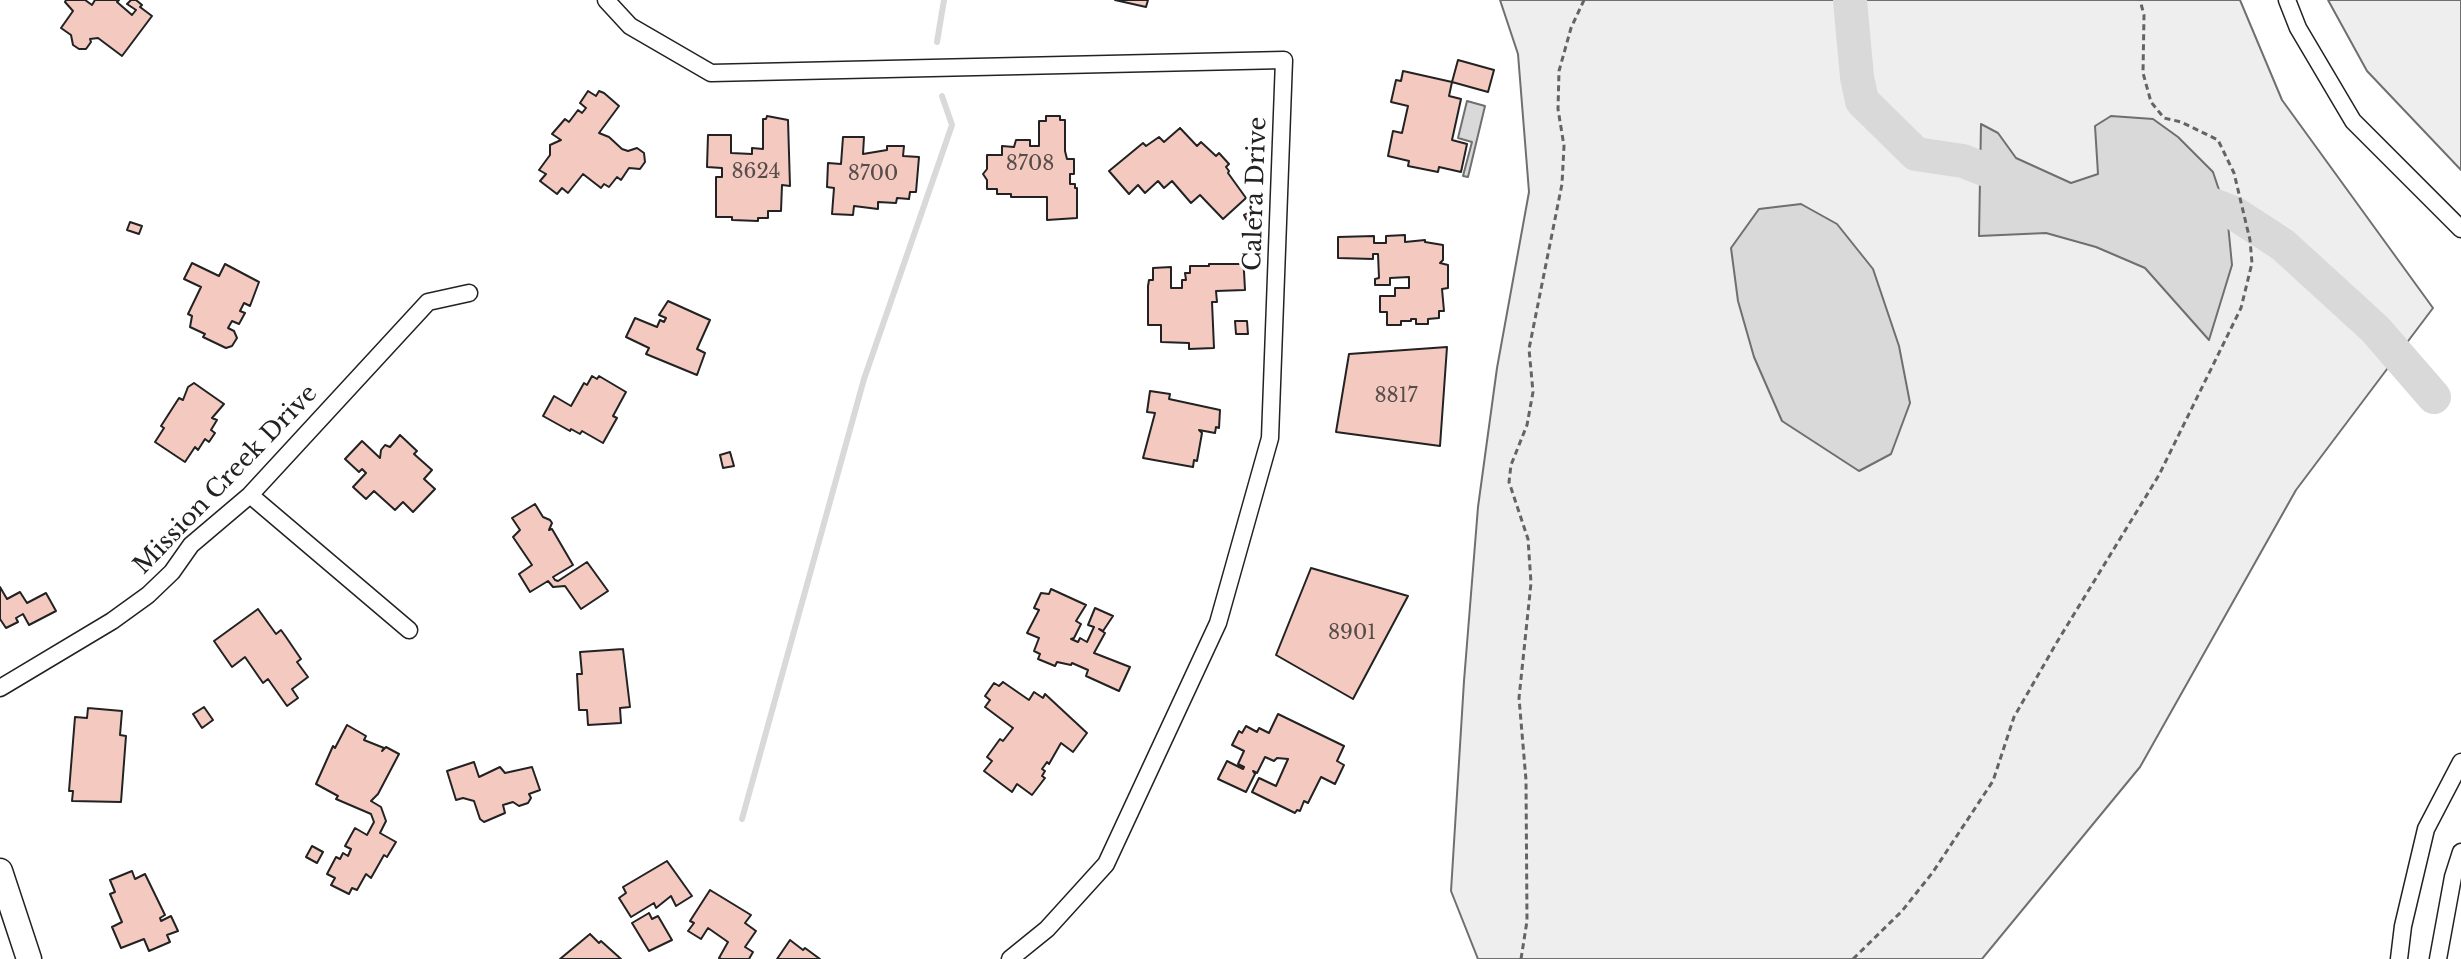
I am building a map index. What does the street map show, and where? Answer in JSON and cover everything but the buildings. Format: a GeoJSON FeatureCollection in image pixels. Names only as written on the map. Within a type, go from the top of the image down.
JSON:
{"type":"FeatureCollection","features":[{"type":"Feature","properties":{"kind":"street","name":"Calera Drive"},"geometry":{"type":"LineString","coordinates":[[606,0],[630,26],[711,73],[1284,60],[1270,438],[1218,623],[1106,864],[1047,929],[1010,959]]}},
{"type":"Feature","properties":{"kind":"street"},"geometry":{"type":"LineString","coordinates":[[2287,0],[2298,28],[2353,121],[2461,229]]}},
{"type":"Feature","properties":{"kind":"street","name":"Mission Creek Drive"},"geometry":{"type":"LineString","coordinates":[[0,688],[112,621],[148,595],[172,572],[191,545],[250,495],[428,302],[469,293]]}},
{"type":"Feature","properties":{"kind":"street"},"geometry":{"type":"LineString","coordinates":[[250,495],[409,630]]}},
{"type":"Feature","properties":{"kind":"street"},"geometry":{"type":"LineString","coordinates":[[2399,959],[2406,911],[2426,829],[2461,762]]}},
{"type":"Feature","properties":{"kind":"street"},"geometry":{"type":"LineString","coordinates":[[2438,959],[2453,877],[2461,852]]}},
{"type":"Feature","properties":{"kind":"street"},"geometry":{"type":"LineString","coordinates":[[0,871],[29,959]]}},
{"type":"Feature","properties":{"kind":"path"},"geometry":{"type":"LineString","coordinates":[[1521,959],[1527,921],[1526,780],[1519,698],[1531,583],[1528,539],[1509,482],[1511,465],[1527,425],[1533,392],[1529,349],[1562,184],[1564,146],[1558,109],[1559,71],[1571,28],[1584,0]]}},
{"type":"Feature","properties":{"kind":"path"},"geometry":{"type":"LineString","coordinates":[[1853,959],[1902,911],[1933,872],[1993,781],[2014,717],[2159,475],[2241,308],[2252,263],[2250,240],[2234,173],[2218,140],[2181,122],[2164,118],[2151,102],[2143,73],[2144,15],[2140,0]]}},
{"type":"Feature","properties":{"kind":"shaded area"},"geometry":{"type":"Polygon","coordinates":[[[1500,0],[2240,0],[2282,100],[2433,308],[2296,490],[2140,767],[1982,959],[1478,959],[1451,891],[1464,681],[1478,507],[1497,368],[1529,192],[1518,54],[1500,0]]]}},
{"type":"Feature","properties":{"kind":"shaded area"},"geometry":{"type":"Polygon","coordinates":[[[2328,0],[2461,0],[2461,170],[2367,71],[2328,0]]]}},
{"type":"Feature","properties":{"kind":"shaded area"},"geometry":{"type":"Polygon","coordinates":[[[1467,101],[1485,106],[1468,177],[1463,176],[1472,142],[1458,138],[1467,101]]]}},
{"type":"Feature","properties":{"kind":"shaded area"},"geometry":{"type":"Polygon","coordinates":[[[2111,116],[2153,119],[2178,137],[2213,172],[2227,214],[2232,265],[2209,340],[2145,268],[2096,247],[2046,233],[1979,236],[1981,124],[1998,133],[2016,158],[2071,183],[2098,174],[2095,126],[2111,116]]]}},
{"type":"Feature","properties":{"kind":"shaded area"},"geometry":{"type":"Polygon","coordinates":[[[1801,204],[1837,224],[1873,269],[1899,346],[1910,403],[1891,454],[1859,471],[1782,421],[1754,357],[1738,301],[1731,248],[1759,209],[1801,204]]]}},
{"type":"Feature","properties":{"kind":"waterway"},"geometry":{"type":"LineString","coordinates":[[937,42],[944,0]]}},
{"type":"Feature","properties":{"kind":"waterway"},"geometry":{"type":"LineString","coordinates":[[1850,0],[1862,101],[1916,154],[1963,161],[2022,184]]}},
{"type":"Feature","properties":{"kind":"waterway"},"geometry":{"type":"LineString","coordinates":[[742,819],[864,379],[952,125],[942,96]]}},
{"type":"Feature","properties":{"kind":"waterway"},"geometry":{"type":"LineString","coordinates":[[2182,201],[2208,203],[2234,213],[2283,245],[2375,329],[2434,397]]}}]}
